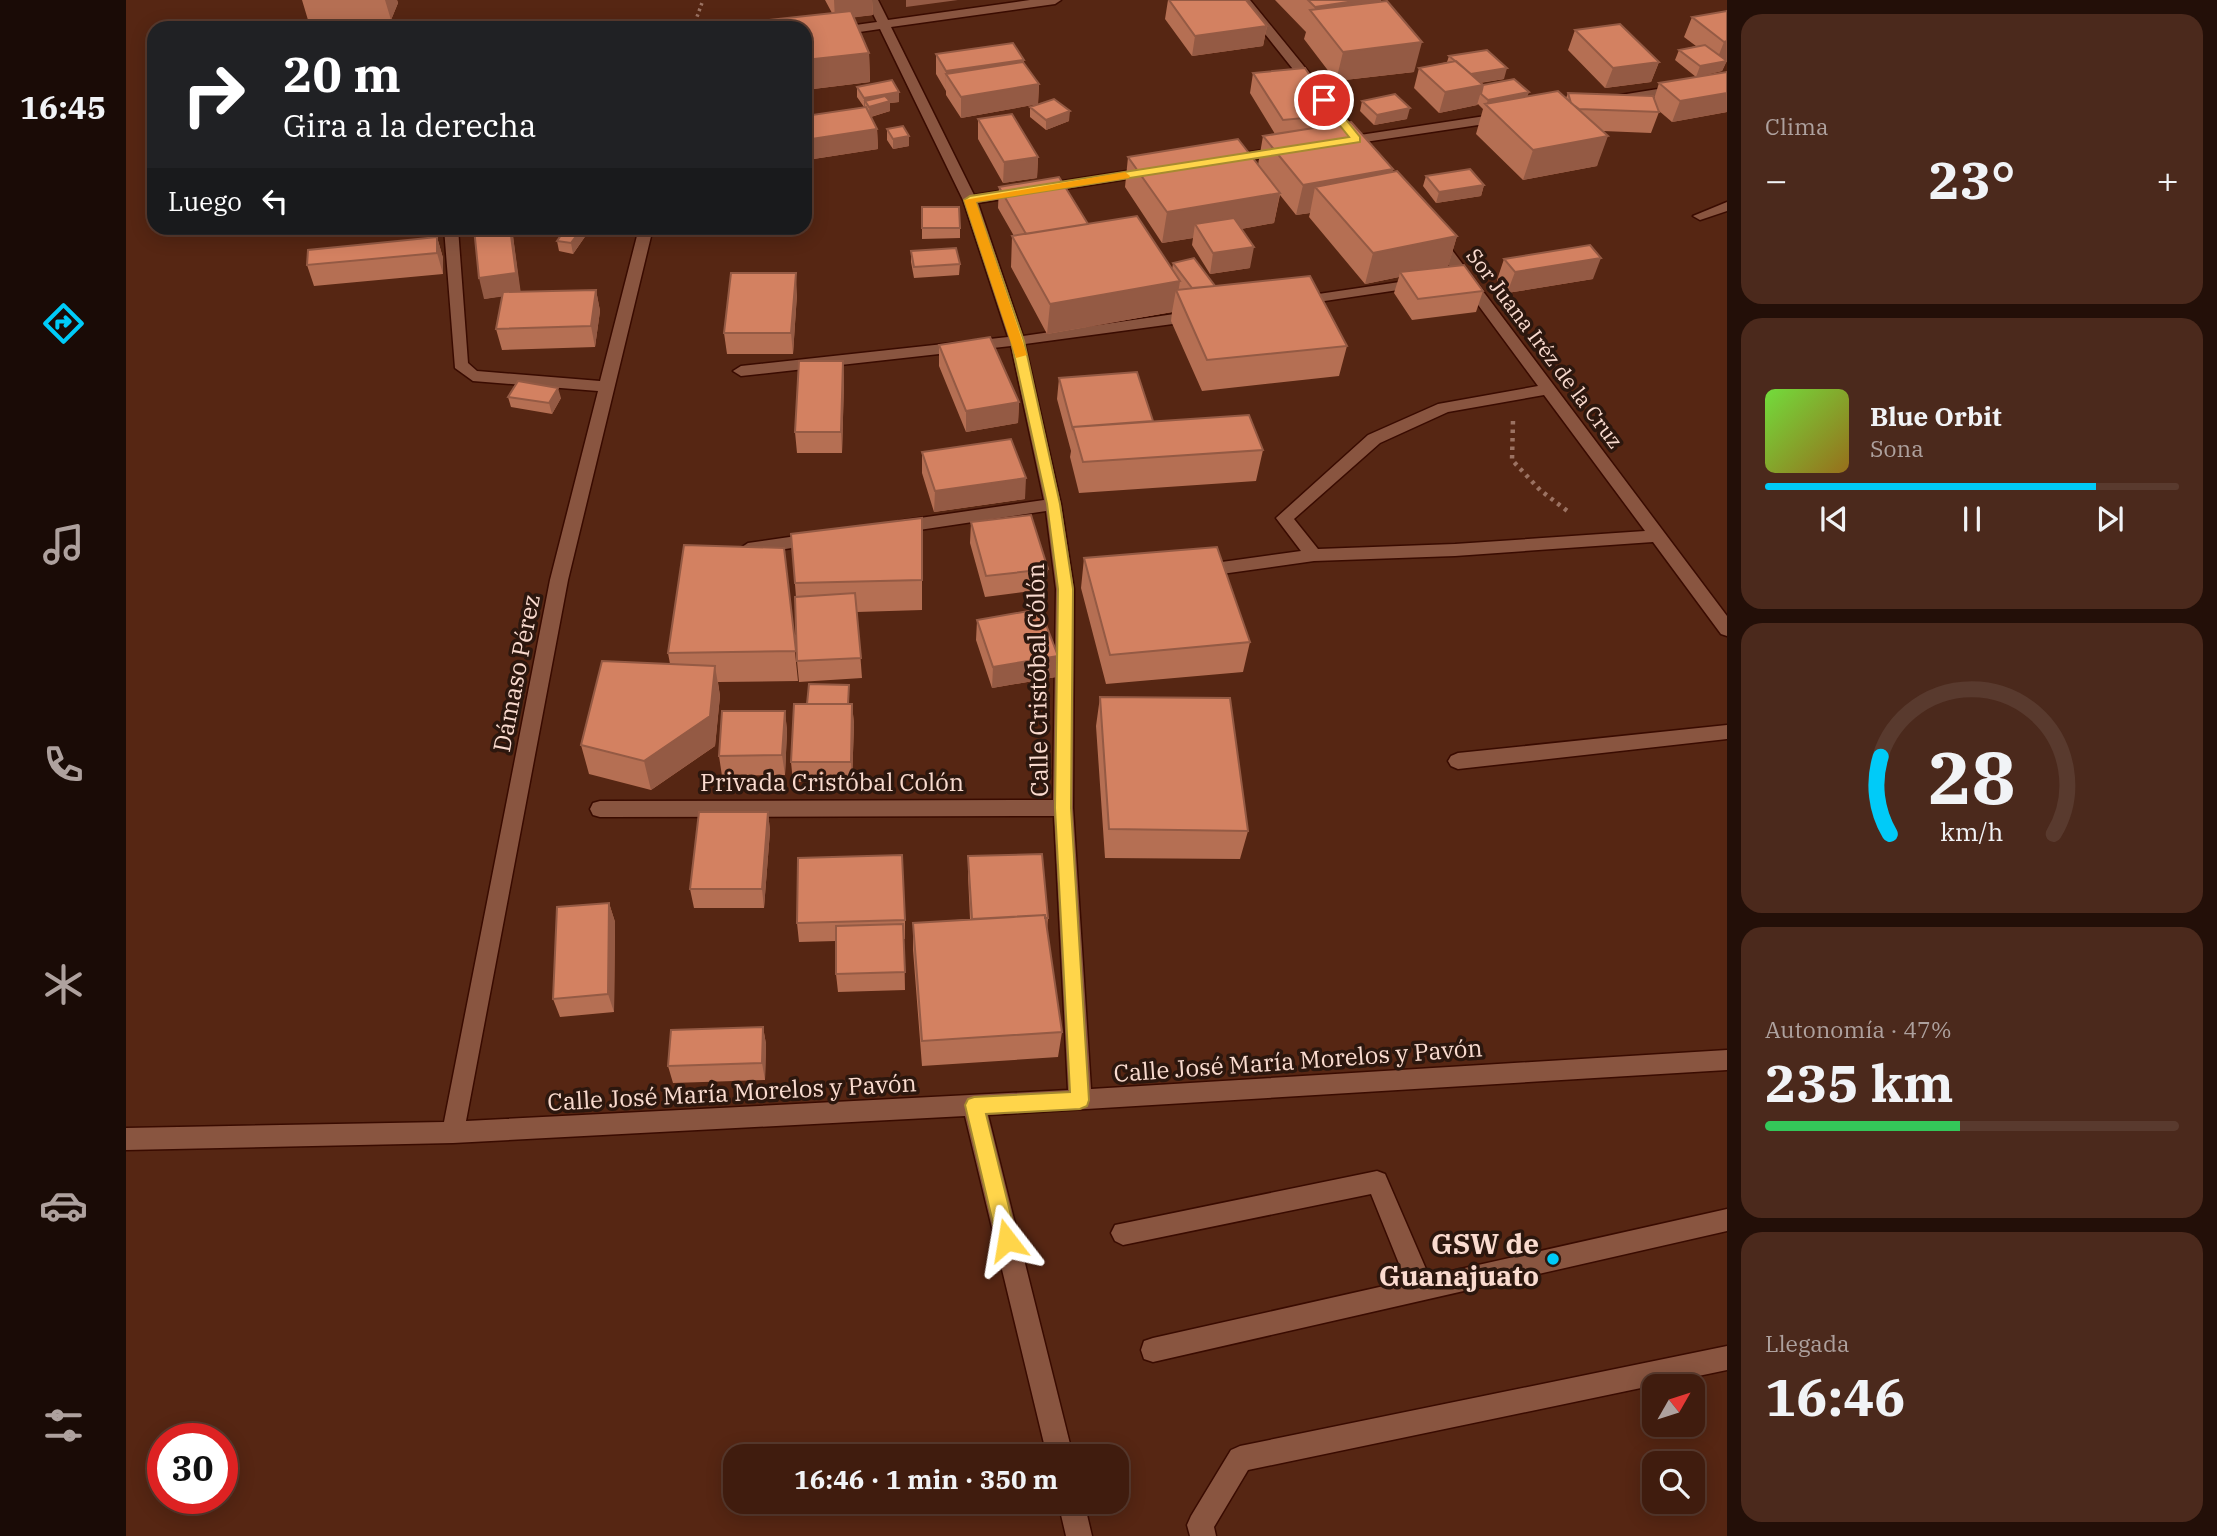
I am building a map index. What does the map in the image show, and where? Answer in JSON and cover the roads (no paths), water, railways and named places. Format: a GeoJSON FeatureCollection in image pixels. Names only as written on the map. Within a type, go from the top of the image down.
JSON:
{"type":"FeatureCollection","features":[{"type":"Feature","properties":{"kind":"street","name":"Calle Cristóbal Cólón"},"geometry":{"type":"LineString","coordinates":[[872,0],[970,200],[1017,341],[1072,588],[1063,808],[1080,1100]]}},
{"type":"Feature","properties":{"kind":"street"},"geometry":{"type":"LineString","coordinates":[[812,35],[1055,0]]}},
{"type":"Feature","properties":{"kind":"street"},"geometry":{"type":"LineString","coordinates":[[1244,0],[1373,161]]}},
{"type":"Feature","properties":{"kind":"street"},"geometry":{"type":"LineString","coordinates":[[1604,101],[1727,82]]}},
{"type":"Feature","properties":{"kind":"street"},"geometry":{"type":"LineString","coordinates":[[1329,144],[1521,114]]}},
{"type":"Feature","properties":{"kind":"street"},"geometry":{"type":"LineString","coordinates":[[1205,163],[1301,148]]}},
{"type":"Feature","properties":{"kind":"street"},"geometry":{"type":"LineString","coordinates":[[970,200],[1163,170]]}},
{"type":"Feature","properties":{"kind":"street"},"geometry":{"type":"LineString","coordinates":[[1700,216],[1727,205]]}},
{"type":"Feature","properties":{"kind":"street","name":"Sor Juana Iréz de la Cruz"},"geometry":{"type":"LineString","coordinates":[[1424,224],[1453,278],[1550,389],[1727,629]]}},
{"type":"Feature","properties":{"kind":"street"},"geometry":{"type":"LineString","coordinates":[[451,235],[460,365],[473,376],[607,387]]}},
{"type":"Feature","properties":{"kind":"street","name":"Dámaso Pérez"},"geometry":{"type":"LineString","coordinates":[[453,1132],[559,580],[644,235]]}},
{"type":"Feature","properties":{"kind":"street"},"geometry":{"type":"LineString","coordinates":[[1276,304],[1453,278]]}},
{"type":"Feature","properties":{"kind":"street"},"geometry":{"type":"LineString","coordinates":[[741,371],[1017,341],[1208,314]]}},
{"type":"Feature","properties":{"kind":"street"},"geometry":{"type":"LineString","coordinates":[[1314,555],[1284,518],[1374,439],[1444,408],[1550,389]]}},
{"type":"Feature","properties":{"kind":"street"},"geometry":{"type":"LineString","coordinates":[[881,530],[1054,504]]}},
{"type":"Feature","properties":{"kind":"street"},"geometry":{"type":"LineString","coordinates":[[1176,574],[1314,555],[1660,536]]}},
{"type":"Feature","properties":{"kind":"street"},"geometry":{"type":"LineString","coordinates":[[748,549],[828,537]]}},
{"type":"Feature","properties":{"kind":"street"},"geometry":{"type":"LineString","coordinates":[[1458,761],[1727,732]]}},
{"type":"Feature","properties":{"kind":"street","name":"Privada Cristóbal Colón"},"geometry":{"type":"LineString","coordinates":[[600,809],[1063,808]]}},
{"type":"Feature","properties":{"kind":"street","name":"Calle José María Morelos y Pavón"},"geometry":{"type":"LineString","coordinates":[[126,1139],[453,1132],[1080,1100],[1727,1060]]}},
{"type":"Feature","properties":{"kind":"street"},"geometry":{"type":"LineString","coordinates":[[974,1105],[1057,1444]]}},
{"type":"Feature","properties":{"kind":"street"},"geometry":{"type":"LineString","coordinates":[[1123,1233],[1377,1182],[1422,1289]]}},
{"type":"Feature","properties":{"kind":"street"},"geometry":{"type":"LineString","coordinates":[[1153,1350],[1727,1220]]}},
{"type":"Feature","properties":{"kind":"street"},"geometry":{"type":"LineString","coordinates":[[1203,1536],[1200,1525],[1240,1459],[1727,1358]]}},
{"type":"Feature","properties":{"kind":"street"},"geometry":{"type":"LineString","coordinates":[[1074,1514],[1079,1536]]}},
{"type":"Feature","properties":{"kind":"place","name":"GSW de Guanajuato"},"geometry":{"type":"Point","coordinates":[1553,1259]}}]}
